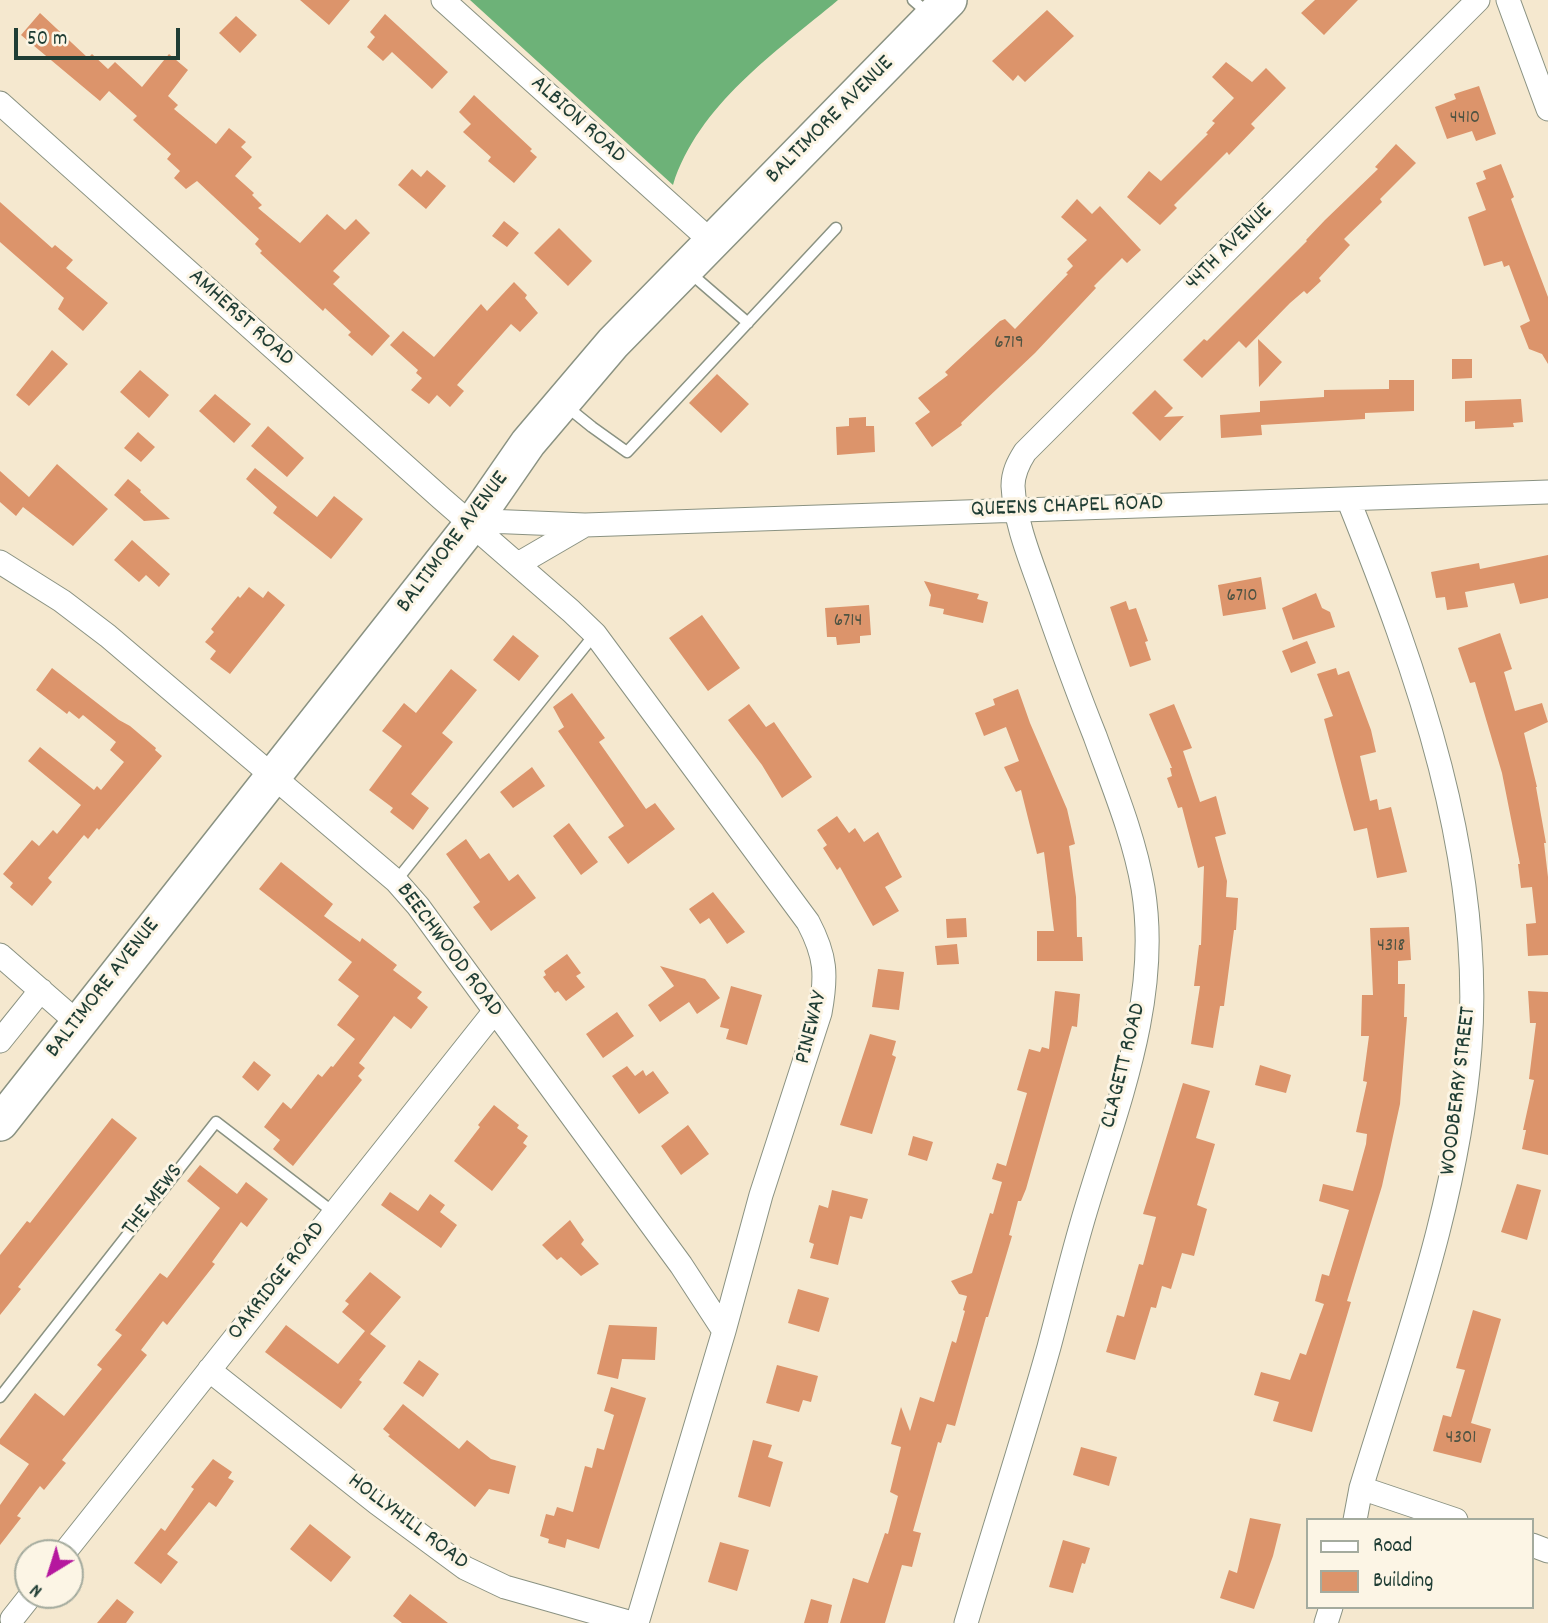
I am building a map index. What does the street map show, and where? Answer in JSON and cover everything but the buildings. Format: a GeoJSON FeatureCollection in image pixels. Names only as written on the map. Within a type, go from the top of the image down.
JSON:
{"type":"FeatureCollection","features":[{"type":"Feature","properties":{"kind":"main road","name":"BALTIMORE AVENUE"},"geometry":{"type":"LineString","coordinates":[[0,1123],[271,777],[477,528],[528,443],[562,401],[613,343],[712,242],[932,6]]}},
{"type":"Feature","properties":{"kind":"street","name":"ALBION ROAD"},"geometry":{"type":"LineString","coordinates":[[443,0],[712,242]]}},
{"type":"Feature","properties":{"kind":"street","name":"44TH AVENUE"},"geometry":{"type":"LineString","coordinates":[[1017,510],[1013,483],[1016,467],[1025,452],[1478,0]]}},
{"type":"Feature","properties":{"kind":"street"},"geometry":{"type":"LineString","coordinates":[[1508,0],[1548,109]]}},
{"type":"Feature","properties":{"kind":"street","name":"AMHERST ROAD"},"geometry":{"type":"LineString","coordinates":[[0,103],[477,528]]}},
{"type":"Feature","properties":{"kind":"street","name":"QUEENS CHAPEL ROAD"},"geometry":{"type":"LineString","coordinates":[[477,528],[486,521],[585,525],[1548,492]]}},
{"type":"Feature","properties":{"kind":"street","name":"WOODBERRY STREET"},"geometry":{"type":"LineString","coordinates":[[1348,499],[1430,729],[1459,859],[1472,986],[1467,1071],[1441,1222],[1355,1518]]}},
{"type":"Feature","properties":{"kind":"street","name":"CLAGETT ROAD"},"geometry":{"type":"LineString","coordinates":[[966,1623],[1049,1348],[1081,1226],[1133,1049],[1140,1019],[1147,950],[1143,887],[1120,803],[1051,617],[1017,510]]}},
{"type":"Feature","properties":{"kind":"street","name":"QUEENS CHAPEL ROAD"},"geometry":{"type":"LineString","coordinates":[[518,564],[585,525]]}},
{"type":"Feature","properties":{"kind":"street","name":"PINEWAY"},"geometry":{"type":"LineString","coordinates":[[477,528],[594,634],[808,922],[824,964],[825,985],[820,1013],[761,1195],[724,1331],[637,1623]]}},
{"type":"Feature","properties":{"kind":"street","name":"BEECHWOOD ROAD"},"geometry":{"type":"LineString","coordinates":[[0,562],[62,601],[108,636],[396,881],[418,906],[681,1265],[724,1331]]}},
{"type":"Feature","properties":{"kind":"street"},"geometry":{"type":"LineString","coordinates":[[0,955],[78,1023]]}},
{"type":"Feature","properties":{"kind":"street"},"geometry":{"type":"LineString","coordinates":[[0,1041],[41,990]]}},
{"type":"Feature","properties":{"kind":"street","name":"OAKRIDGE ROAD"},"geometry":{"type":"LineString","coordinates":[[75,1539],[494,1012]]}},
{"type":"Feature","properties":{"kind":"street","name":"HOLLYHILL ROAD"},"geometry":{"type":"LineString","coordinates":[[209,1370],[399,1520],[465,1568],[505,1587],[632,1623]]}},
{"type":"Feature","properties":{"kind":"street"},"geometry":{"type":"LineString","coordinates":[[1362,1488],[1450,1518]]}},
{"type":"Feature","properties":{"kind":"lane"},"geometry":{"type":"LineString","coordinates":[[562,401],[627,452],[836,228]]}},
{"type":"Feature","properties":{"kind":"lane"},"geometry":{"type":"LineString","coordinates":[[685,268],[748,323]]}},
{"type":"Feature","properties":{"kind":"lane"},"geometry":{"type":"LineString","coordinates":[[396,881],[594,634]]}},
{"type":"Feature","properties":{"kind":"lane","name":"THE MEWS"},"geometry":{"type":"LineString","coordinates":[[0,1397],[216,1122],[333,1212]]}},
{"type":"Feature","properties":{"kind":"green space"},"geometry":{"type":"Polygon","coordinates":[[[470,0],[838,0],[765,60],[720,105],[685,156],[673,185],[470,0]]]}}]}
